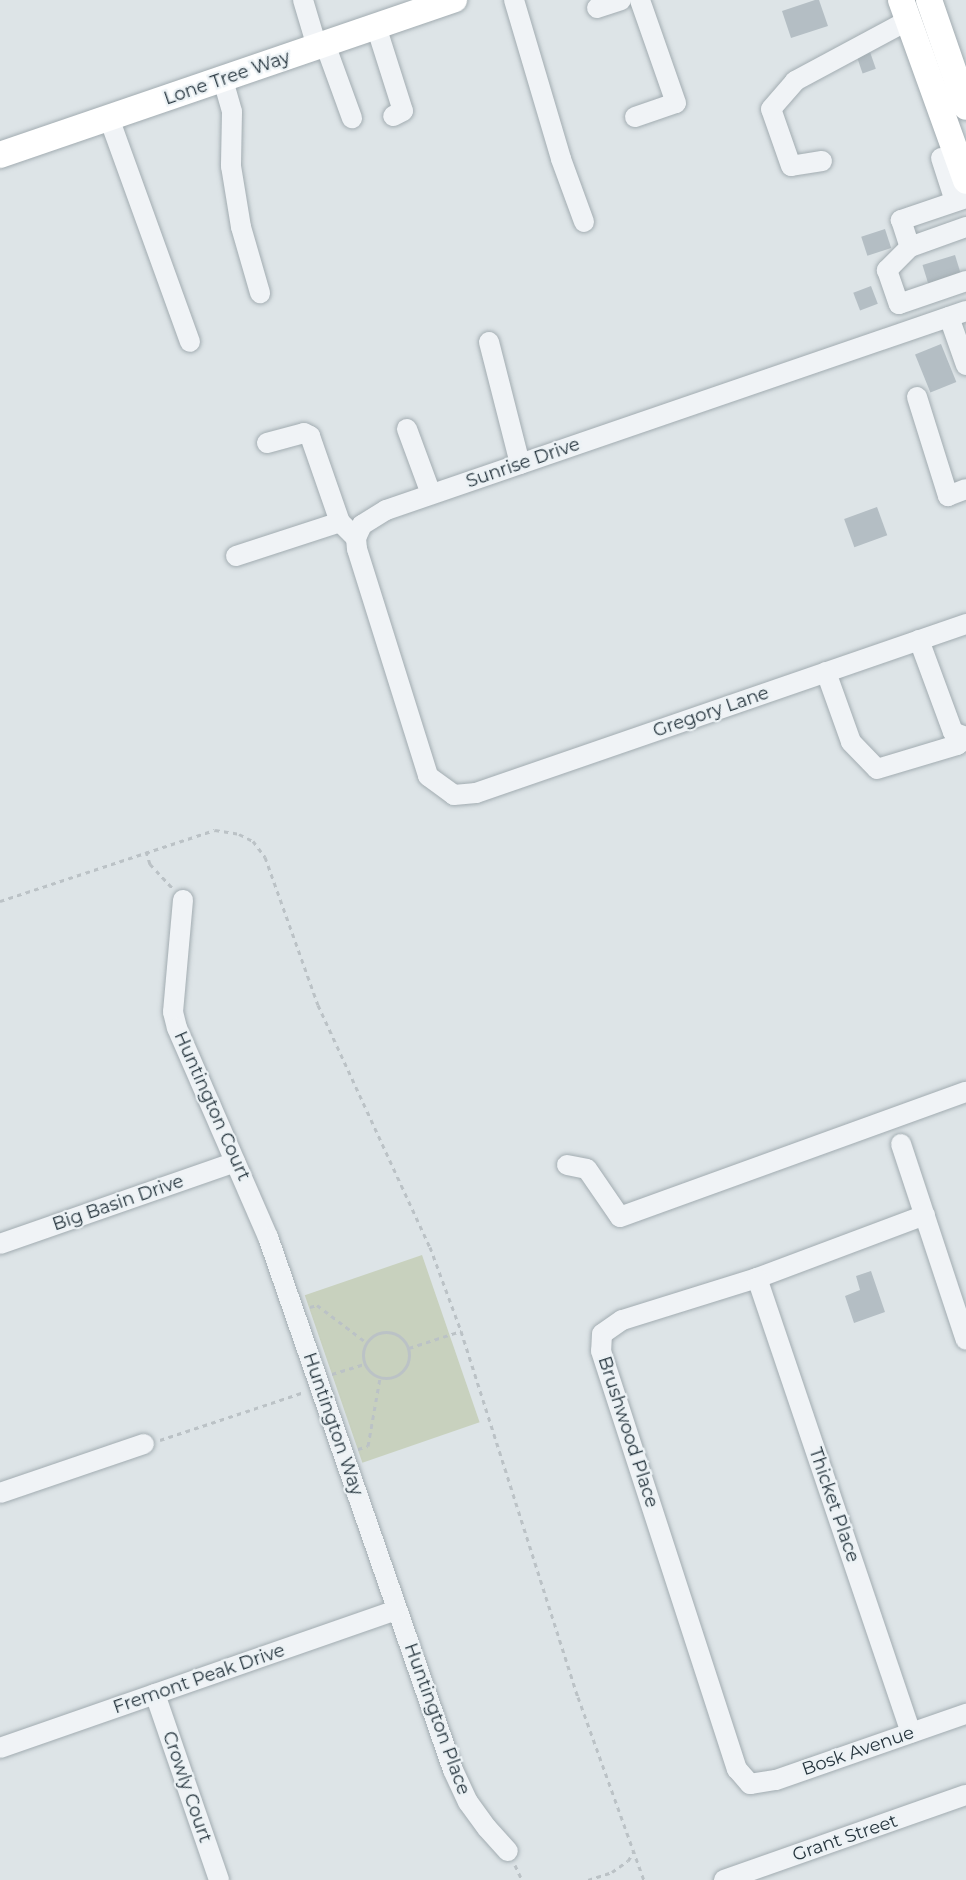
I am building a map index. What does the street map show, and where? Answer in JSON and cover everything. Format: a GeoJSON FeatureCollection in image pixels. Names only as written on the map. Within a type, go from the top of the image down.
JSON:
{"type":"FeatureCollection","features":[{"type":"Feature","properties":{"kind":"main road","name":"Lone Tree Way"},"geometry":{"type":"LineString","coordinates":[[0,155],[454,0]]}},
{"type":"Feature","properties":{"kind":"main road"},"geometry":{"type":"LineString","coordinates":[[929,0],[964,97]]}},
{"type":"Feature","properties":{"kind":"main road"},"geometry":{"type":"LineString","coordinates":[[905,10],[962,193]]}},
{"type":"Feature","properties":{"kind":"street"},"geometry":{"type":"LineString","coordinates":[[303,0],[352,118]]}},
{"type":"Feature","properties":{"kind":"street"},"geometry":{"type":"LineString","coordinates":[[514,0],[561,159],[584,222]]}},
{"type":"Feature","properties":{"kind":"street"},"geometry":{"type":"LineString","coordinates":[[597,8],[621,0]]}},
{"type":"Feature","properties":{"kind":"street"},"geometry":{"type":"LineString","coordinates":[[635,117],[676,103],[640,0]]}},
{"type":"Feature","properties":{"kind":"street"},"geometry":{"type":"LineString","coordinates":[[822,161],[791,166],[771,110],[774,104],[795,81],[905,10]]}},
{"type":"Feature","properties":{"kind":"street"},"geometry":{"type":"LineString","coordinates":[[376,26],[403,111],[393,116]]}},
{"type":"Feature","properties":{"kind":"street"},"geometry":{"type":"LineString","coordinates":[[223,80],[232,112],[231,166],[241,227],[260,293]]}},
{"type":"Feature","properties":{"kind":"street"},"geometry":{"type":"LineString","coordinates":[[109,117],[190,342]]}},
{"type":"Feature","properties":{"kind":"street"},"geometry":{"type":"LineString","coordinates":[[910,247],[901,220],[962,193],[941,158]]}},
{"type":"Feature","properties":{"kind":"street"},"geometry":{"type":"LineString","coordinates":[[965,231],[910,247],[887,270],[898,304],[966,281]]}},
{"type":"Feature","properties":{"kind":"street"},"geometry":{"type":"LineString","coordinates":[[957,314],[966,365]]}},
{"type":"Feature","properties":{"kind":"street","name":"Sunrise Drive"},"geometry":{"type":"LineString","coordinates":[[356,538],[362,525],[386,510],[957,314]]}},
{"type":"Feature","properties":{"kind":"street"},"geometry":{"type":"LineString","coordinates":[[489,342],[520,464]]}},
{"type":"Feature","properties":{"kind":"street"},"geometry":{"type":"LineString","coordinates":[[917,397],[948,496],[966,489]]}},
{"type":"Feature","properties":{"kind":"street"},"geometry":{"type":"LineString","coordinates":[[407,429],[431,494]]}},
{"type":"Feature","properties":{"kind":"street"},"geometry":{"type":"LineString","coordinates":[[267,443],[304,433],[310,436],[340,522],[356,538]]}},
{"type":"Feature","properties":{"kind":"street"},"geometry":{"type":"LineString","coordinates":[[236,556],[340,522]]}},
{"type":"Feature","properties":{"kind":"street","name":"Gregory Lane"},"geometry":{"type":"LineString","coordinates":[[356,538],[357,549],[428,776],[454,795],[477,792],[966,624]]}},
{"type":"Feature","properties":{"kind":"street"},"geometry":{"type":"LineString","coordinates":[[826,672],[851,742],[877,769],[957,746],[966,738],[953,732],[919,640]]}},
{"type":"Feature","properties":{"kind":"street","name":"Huntington Court"},"geometry":{"type":"LineString","coordinates":[[183,900],[173,1012],[183,1046],[268,1237]]}},
{"type":"Feature","properties":{"kind":"street"},"geometry":{"type":"LineString","coordinates":[[567,1165],[587,1169],[620,1216],[966,1092]]}},
{"type":"Feature","properties":{"kind":"street"},"geometry":{"type":"LineString","coordinates":[[901,1144],[966,1340]]}},
{"type":"Feature","properties":{"kind":"street","name":"Big Basin Drive"},"geometry":{"type":"LineString","coordinates":[[1,1241],[235,1162]]}},
{"type":"Feature","properties":{"kind":"street","name":"Brushwood Place"},"geometry":{"type":"LineString","coordinates":[[750,1785],[737,1768],[601,1351],[602,1334],[622,1320],[757,1278],[925,1215]]}},
{"type":"Feature","properties":{"kind":"street","name":"Huntington Way"},"geometry":{"type":"LineString","coordinates":[[268,1237],[398,1610]]}},
{"type":"Feature","properties":{"kind":"street","name":"Thicket Place"},"geometry":{"type":"LineString","coordinates":[[757,1278],[911,1733]]}},
{"type":"Feature","properties":{"kind":"street"},"geometry":{"type":"LineString","coordinates":[[0,1493],[144,1444]]}},
{"type":"Feature","properties":{"kind":"street","name":"Fremont Peak Drive"},"geometry":{"type":"LineString","coordinates":[[0,1748],[398,1610]]}},
{"type":"Feature","properties":{"kind":"street","name":"Huntington Place"},"geometry":{"type":"LineString","coordinates":[[398,1610],[453,1770],[468,1802],[508,1851]]}},
{"type":"Feature","properties":{"kind":"street","name":"Crowly Court"},"geometry":{"type":"LineString","coordinates":[[155,1694],[219,1880]]}},
{"type":"Feature","properties":{"kind":"street","name":"Bosk Avenue"},"geometry":{"type":"LineString","coordinates":[[750,1785],[776,1780],[966,1714]]}},
{"type":"Feature","properties":{"kind":"street","name":"Grant Street"},"geometry":{"type":"LineString","coordinates":[[728,1879],[966,1795]]}},
{"type":"Feature","properties":{"kind":"path"},"geometry":{"type":"LineString","coordinates":[[0,900],[215,830],[239,834],[253,841],[265,857],[318,1005],[430,1247],[462,1331],[578,1697],[644,1880]]}},
{"type":"Feature","properties":{"kind":"path"},"geometry":{"type":"LineString","coordinates":[[146,851],[150,864],[183,900]]}},
{"type":"Feature","properties":{"kind":"path"},"geometry":{"type":"LineString","coordinates":[[295,1313],[317,1305],[367,1343]]}},
{"type":"Feature","properties":{"kind":"path"},"geometry":{"type":"LineString","coordinates":[[408,1348],[462,1331]]}},
{"type":"Feature","properties":{"kind":"path"},"geometry":{"type":"LineString","coordinates":[[387,1332],[404,1340],[408,1348],[407,1366],[402,1373],[394,1377],[380,1378],[369,1371],[364,1364],[363,1355],[367,1343],[378,1333],[387,1332]]}},
{"type":"Feature","properties":{"kind":"path"},"geometry":{"type":"LineString","coordinates":[[144,1444],[307,1391],[318,1379],[364,1364]]}},
{"type":"Feature","properties":{"kind":"path"},"geometry":{"type":"LineString","coordinates":[[344,1454],[368,1446],[380,1378]]}},
{"type":"Feature","properties":{"kind":"path"},"geometry":{"type":"LineString","coordinates":[[588,1880],[612,1872],[628,1861],[634,1851]]}},
{"type":"Feature","properties":{"kind":"green space"},"geometry":{"type":"Polygon","coordinates":[[[422,1255],[480,1422],[362,1463],[305,1295],[422,1255]]]}},
{"type":"Feature","properties":{"kind":"building"},"geometry":{"type":"Polygon","coordinates":[[[819,0],[828,26],[791,38],[782,11],[819,0]]]}},
{"type":"Feature","properties":{"kind":"building"},"geometry":{"type":"Polygon","coordinates":[[[869,49],[876,69],[863,73],[856,54],[869,49]]]}},
{"type":"Feature","properties":{"kind":"building"},"geometry":{"type":"Polygon","coordinates":[[[885,229],[891,248],[867,256],[861,237],[885,229]]]}},
{"type":"Feature","properties":{"kind":"building"},"geometry":{"type":"Polygon","coordinates":[[[955,255],[961,275],[929,285],[922,265],[955,255]]]}},
{"type":"Feature","properties":{"kind":"building"},"geometry":{"type":"Polygon","coordinates":[[[871,286],[878,304],[860,311],[853,293],[871,286]]]}},
{"type":"Feature","properties":{"kind":"building"},"geometry":{"type":"Polygon","coordinates":[[[941,344],[956,382],[930,393],[915,354],[941,344]]]}},
{"type":"Feature","properties":{"kind":"building"},"geometry":{"type":"Polygon","coordinates":[[[877,507],[887,535],[854,547],[844,519],[877,507]]]}},
{"type":"Feature","properties":{"kind":"building"},"geometry":{"type":"Polygon","coordinates":[[[871,1271],[885,1312],[854,1323],[845,1296],[860,1290],[856,1276],[871,1271]]]}}]}
